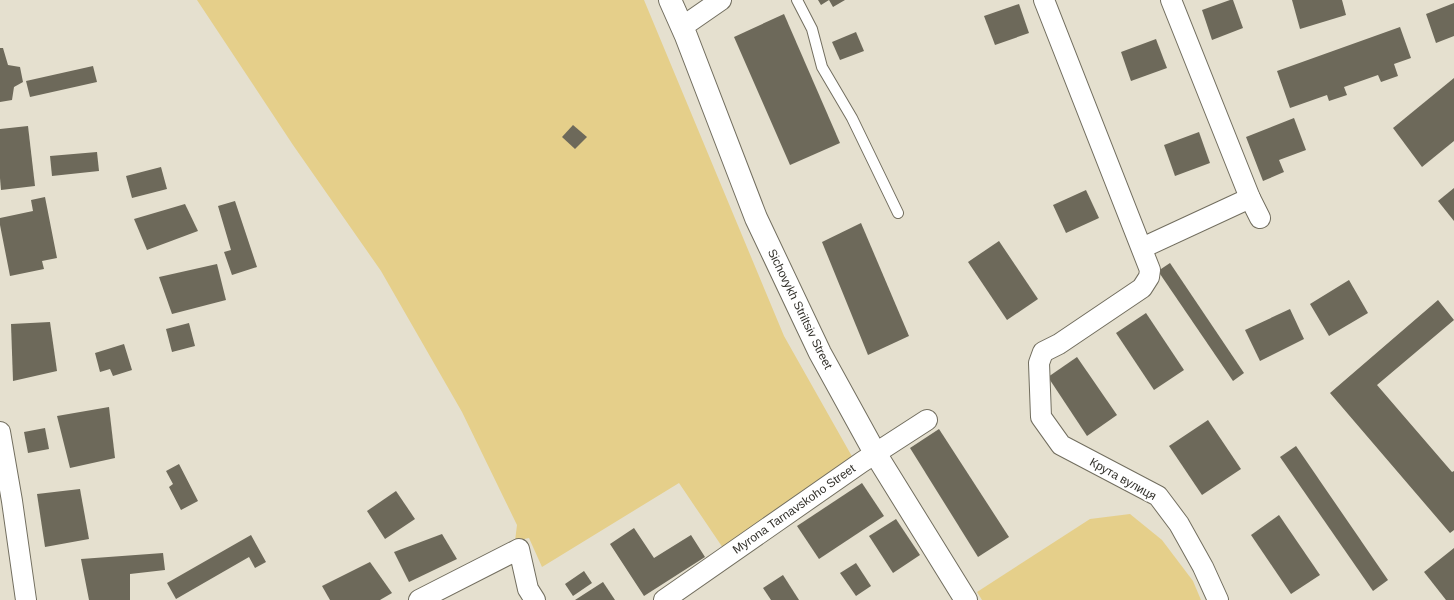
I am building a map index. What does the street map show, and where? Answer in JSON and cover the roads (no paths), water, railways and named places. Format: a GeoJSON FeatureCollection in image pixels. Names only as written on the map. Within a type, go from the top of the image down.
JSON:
{"type":"FeatureCollection","features":[{"type":"Feature","properties":{"kind":"street","name":"Sichovykh Striltsiv Street"},"geometry":{"type":"LineString","coordinates":[[670,0],[682,27],[756,218],[820,353],[874,453],[966,600]]}},
{"type":"Feature","properties":{"kind":"street"},"geometry":{"type":"LineString","coordinates":[[682,27],[721,0]]}},
{"type":"Feature","properties":{"kind":"street"},"geometry":{"type":"LineString","coordinates":[[1044,0],[1142,248],[1250,198]]}},
{"type":"Feature","properties":{"kind":"street"},"geometry":{"type":"LineString","coordinates":[[1171,0],[1250,198],[1260,218]]}},
{"type":"Feature","properties":{"kind":"street","name":"Крута вулиця"},"geometry":{"type":"LineString","coordinates":[[1142,248],[1150,270],[1149,277],[1142,288],[1059,344],[1043,352],[1039,363],[1041,416],[1062,445],[1158,496],[1179,524],[1203,567],[1218,600]]}},
{"type":"Feature","properties":{"kind":"street","name":"Myrona Tarnavskoho Street"},"geometry":{"type":"LineString","coordinates":[[664,600],[874,453],[927,420]]}},
{"type":"Feature","properties":{"kind":"street"},"geometry":{"type":"LineString","coordinates":[[0,434],[12,501],[26,600]]}},
{"type":"Feature","properties":{"kind":"street"},"geometry":{"type":"LineString","coordinates":[[419,600],[521,544],[528,589],[535,600]]}},
{"type":"Feature","properties":{"kind":"lane"},"geometry":{"type":"LineString","coordinates":[[797,0],[812,29],[822,67],[852,118],[898,213]]}}]}
